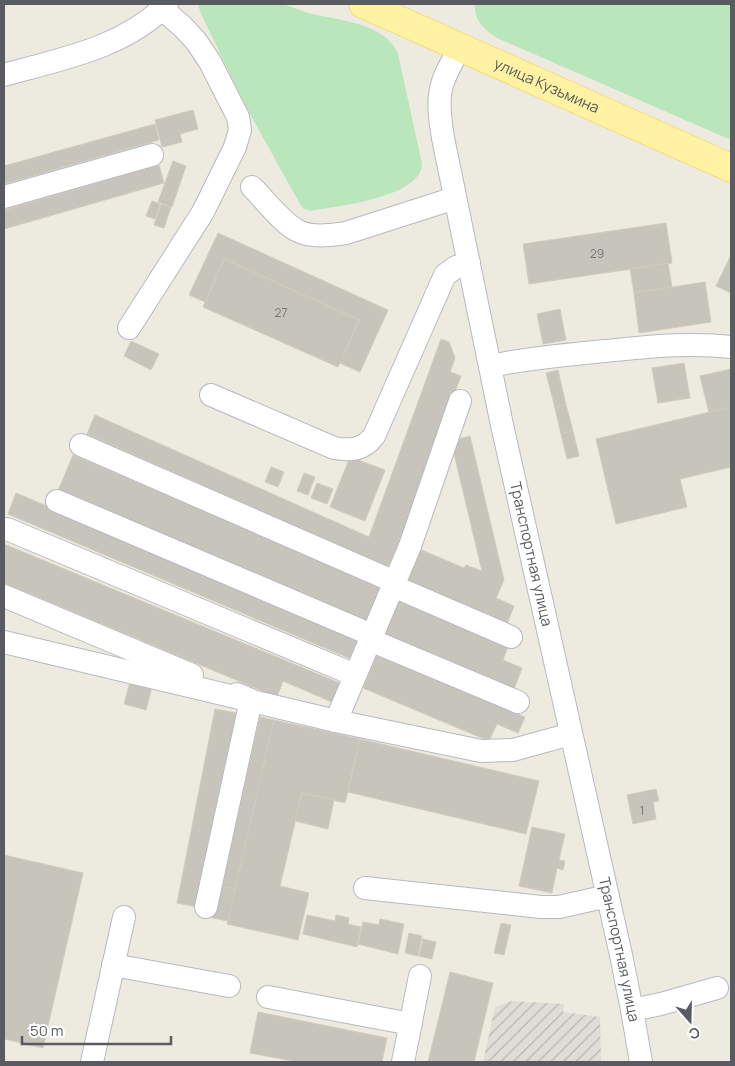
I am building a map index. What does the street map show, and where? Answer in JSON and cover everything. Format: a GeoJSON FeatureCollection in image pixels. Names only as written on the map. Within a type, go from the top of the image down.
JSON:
{"type":"FeatureCollection","features":[{"type":"Feature","properties":{"kind":"main road","name":"улица Кузьмина"},"geometry":{"type":"LineString","coordinates":[[363,4],[731,168]]}},
{"type":"Feature","properties":{"kind":"street"},"geometry":{"type":"LineString","coordinates":[[4,75],[77,54],[121,38],[143,25],[164,6],[196,41],[210,62],[238,117],[240,130],[235,147],[203,212],[129,328]]}},
{"type":"Feature","properties":{"kind":"street","name":"Транспортная улица"},"geometry":{"type":"LineString","coordinates":[[460,48],[445,73],[440,92],[439,106],[442,138],[470,263],[490,366],[608,896],[641,1062]]}},
{"type":"Feature","properties":{"kind":"street"},"geometry":{"type":"LineString","coordinates":[[4,197],[152,155]]}},
{"type":"Feature","properties":{"kind":"street"},"geometry":{"type":"LineString","coordinates":[[252,186],[287,223],[299,232],[310,235],[346,234],[455,198]]}},
{"type":"Feature","properties":{"kind":"street"},"geometry":{"type":"LineString","coordinates":[[212,395],[334,448],[347,451],[359,449],[368,444],[374,436],[445,275],[456,267],[470,263]]}},
{"type":"Feature","properties":{"kind":"street"},"geometry":{"type":"LineString","coordinates":[[490,366],[539,357],[662,346],[691,344],[731,347]]}},
{"type":"Feature","properties":{"kind":"street"},"geometry":{"type":"LineString","coordinates":[[336,721],[410,546],[460,401]]}},
{"type":"Feature","properties":{"kind":"street"},"geometry":{"type":"LineString","coordinates":[[81,445],[511,637]]}},
{"type":"Feature","properties":{"kind":"street"},"geometry":{"type":"LineString","coordinates":[[57,501],[518,702]]}},
{"type":"Feature","properties":{"kind":"street"},"geometry":{"type":"LineString","coordinates":[[7,529],[355,675]]}},
{"type":"Feature","properties":{"kind":"street"},"geometry":{"type":"LineString","coordinates":[[4,596],[252,700]]}},
{"type":"Feature","properties":{"kind":"street"},"geometry":{"type":"LineString","coordinates":[[4,642],[336,721],[481,751],[513,750],[571,734]]}},
{"type":"Feature","properties":{"kind":"street"},"geometry":{"type":"LineString","coordinates":[[206,907],[252,700]]}},
{"type":"Feature","properties":{"kind":"street"},"geometry":{"type":"LineString","coordinates":[[365,888],[541,907],[559,907],[608,896]]}},
{"type":"Feature","properties":{"kind":"street"},"geometry":{"type":"LineString","coordinates":[[92,1062],[124,917]]}},
{"type":"Feature","properties":{"kind":"street"},"geometry":{"type":"LineString","coordinates":[[113,965],[230,986]]}},
{"type":"Feature","properties":{"kind":"street"},"geometry":{"type":"LineString","coordinates":[[403,1062],[420,976]]}},
{"type":"Feature","properties":{"kind":"street"},"geometry":{"type":"LineString","coordinates":[[632,1010],[717,988]]}},
{"type":"Feature","properties":{"kind":"street"},"geometry":{"type":"LineString","coordinates":[[268,997],[411,1024]]}},
{"type":"Feature","properties":{"kind":"shaded area"},"geometry":{"type":"Polygon","coordinates":[[[512,1001],[564,1004],[563,1012],[600,1017],[601,1062],[483,1062],[495,1007],[512,1001]]]}},
{"type":"Feature","properties":{"kind":"green space"},"geometry":{"type":"Polygon","coordinates":[[[259,3],[283,5],[312,14],[348,21],[384,36],[398,54],[422,164],[418,176],[408,185],[375,198],[310,211],[304,209],[246,107],[201,14],[198,4],[259,3]]]}},
{"type":"Feature","properties":{"kind":"green space"},"geometry":{"type":"Polygon","coordinates":[[[475,4],[731,4],[731,140],[497,38],[478,20],[475,4]]]}},
{"type":"Feature","properties":{"kind":"building"},"geometry":{"type":"Polygon","coordinates":[[[193,110],[198,129],[180,134],[182,142],[162,147],[155,120],[193,110]]]}},
{"type":"Feature","properties":{"kind":"building"},"geometry":{"type":"Polygon","coordinates":[[[155,124],[159,140],[4,184],[4,166],[155,124]]]}},
{"type":"Feature","properties":{"kind":"building"},"geometry":{"type":"Polygon","coordinates":[[[173,161],[186,166],[172,207],[158,202],[173,161]]]}},
{"type":"Feature","properties":{"kind":"building"},"geometry":{"type":"Polygon","coordinates":[[[159,165],[164,183],[4,229],[4,210],[159,165]]]}},
{"type":"Feature","properties":{"kind":"building"},"geometry":{"type":"Polygon","coordinates":[[[152,201],[160,204],[155,219],[146,216],[152,201]]]}},
{"type":"Feature","properties":{"kind":"building"},"geometry":{"type":"Polygon","coordinates":[[[161,204],[171,207],[164,228],[154,225],[161,204]]]}},
{"type":"Feature","properties":{"kind":"building"},"geometry":{"type":"Polygon","coordinates":[[[666,223],[672,263],[529,284],[523,244],[666,223]]]}},
{"type":"Feature","properties":{"kind":"building"},"geometry":{"type":"Polygon","coordinates":[[[218,233],[388,310],[360,372],[340,363],[359,320],[224,259],[205,302],[189,295],[218,233]]]}},
{"type":"Feature","properties":{"kind":"building"},"geometry":{"type":"Polygon","coordinates":[[[731,255],[731,293],[716,286],[731,255]]]}},
{"type":"Feature","properties":{"kind":"building"},"geometry":{"type":"Polygon","coordinates":[[[224,259],[359,320],[338,367],[203,307],[224,259]]]}},
{"type":"Feature","properties":{"kind":"building"},"geometry":{"type":"Polygon","coordinates":[[[668,263],[672,287],[634,293],[630,269],[668,263]]]}},
{"type":"Feature","properties":{"kind":"building"},"geometry":{"type":"Polygon","coordinates":[[[705,282],[711,322],[639,333],[634,293],[705,282]]]}},
{"type":"Feature","properties":{"kind":"building"},"geometry":{"type":"Polygon","coordinates":[[[560,309],[566,340],[543,344],[537,314],[560,309]]]}},
{"type":"Feature","properties":{"kind":"building"},"geometry":{"type":"Polygon","coordinates":[[[441,339],[449,342],[455,358],[450,372],[461,376],[389,568],[87,434],[95,415],[369,537],[441,339]]]}},
{"type":"Feature","properties":{"kind":"building"},"geometry":{"type":"Polygon","coordinates":[[[131,341],[159,354],[151,370],[124,356],[131,341]]]}},
{"type":"Feature","properties":{"kind":"building"},"geometry":{"type":"Polygon","coordinates":[[[684,363],[690,398],[658,403],[652,368],[684,363]]]}},
{"type":"Feature","properties":{"kind":"building"},"geometry":{"type":"Polygon","coordinates":[[[731,369],[731,407],[709,413],[700,376],[731,369]]]}},
{"type":"Feature","properties":{"kind":"building"},"geometry":{"type":"Polygon","coordinates":[[[558,370],[566,405],[555,408],[546,373],[558,370]]]}},
{"type":"Feature","properties":{"kind":"building"},"geometry":{"type":"Polygon","coordinates":[[[566,405],[573,431],[561,434],[555,408],[566,405]]]}},
{"type":"Feature","properties":{"kind":"building"},"geometry":{"type":"Polygon","coordinates":[[[731,407],[731,467],[680,479],[687,507],[616,524],[596,439],[731,407]]]}},
{"type":"Feature","properties":{"kind":"building"},"geometry":{"type":"Polygon","coordinates":[[[573,431],[579,456],[567,459],[561,434],[573,431]]]}},
{"type":"Feature","properties":{"kind":"building"},"geometry":{"type":"Polygon","coordinates":[[[470,436],[504,580],[496,598],[514,606],[507,624],[406,582],[419,549],[464,568],[466,565],[482,571],[451,441],[470,436]]]}},
{"type":"Feature","properties":{"kind":"building"},"geometry":{"type":"Polygon","coordinates":[[[73,455],[383,587],[368,624],[58,491],[73,455]]]}},
{"type":"Feature","properties":{"kind":"building"},"geometry":{"type":"Polygon","coordinates":[[[350,457],[385,470],[365,521],[330,507],[350,457]]]}},
{"type":"Feature","properties":{"kind":"building"},"geometry":{"type":"Polygon","coordinates":[[[271,467],[284,472],[278,487],[265,482],[271,467]]]}},
{"type":"Feature","properties":{"kind":"building"},"geometry":{"type":"Polygon","coordinates":[[[304,473],[315,477],[308,495],[297,491],[304,473]]]}},
{"type":"Feature","properties":{"kind":"building"},"geometry":{"type":"Polygon","coordinates":[[[317,483],[333,489],[327,504],[311,498],[317,483]]]}},
{"type":"Feature","properties":{"kind":"building"},"geometry":{"type":"Polygon","coordinates":[[[16,493],[360,638],[351,659],[8,514],[16,493]]]}},
{"type":"Feature","properties":{"kind":"building"},"geometry":{"type":"Polygon","coordinates":[[[4,544],[342,684],[334,703],[283,681],[277,697],[4,583],[4,544]]]}},
{"type":"Feature","properties":{"kind":"building"},"geometry":{"type":"Polygon","coordinates":[[[398,601],[508,647],[503,660],[522,668],[514,689],[384,634],[398,601]]]}},
{"type":"Feature","properties":{"kind":"building"},"geometry":{"type":"Polygon","coordinates":[[[377,655],[525,717],[518,733],[497,724],[489,741],[363,688],[377,655]]]}},
{"type":"Feature","properties":{"kind":"building"},"geometry":{"type":"Polygon","coordinates":[[[130,682],[152,687],[146,710],[124,704],[130,682]]]}},
{"type":"Feature","properties":{"kind":"building"},"geometry":{"type":"Polygon","coordinates":[[[215,709],[236,713],[198,907],[177,903],[215,709]]]}},
{"type":"Feature","properties":{"kind":"building"},"geometry":{"type":"Polygon","coordinates":[[[260,717],[274,720],[235,889],[221,886],[260,717]]]}},
{"type":"Feature","properties":{"kind":"building"},"geometry":{"type":"Polygon","coordinates":[[[274,720],[360,739],[345,803],[302,793],[280,886],[309,893],[298,940],[227,924],[274,720]]]}},
{"type":"Feature","properties":{"kind":"building"},"geometry":{"type":"Polygon","coordinates":[[[360,739],[539,781],[526,834],[348,792],[360,739]]]}},
{"type":"Feature","properties":{"kind":"building"},"geometry":{"type":"Polygon","coordinates":[[[656,789],[659,801],[653,802],[656,819],[633,824],[627,795],[656,789]]]}},
{"type":"Feature","properties":{"kind":"building"},"geometry":{"type":"Polygon","coordinates":[[[302,793],[334,800],[328,829],[295,821],[302,793]]]}},
{"type":"Feature","properties":{"kind":"building"},"geometry":{"type":"Polygon","coordinates":[[[532,827],[565,834],[559,860],[565,861],[563,870],[557,868],[552,893],[519,886],[532,827]]]}},
{"type":"Feature","properties":{"kind":"building"},"geometry":{"type":"Polygon","coordinates":[[[4,855],[83,873],[43,1048],[4,1039],[4,855]]]}},
{"type":"Feature","properties":{"kind":"building"},"geometry":{"type":"Polygon","coordinates":[[[215,885],[235,889],[228,921],[208,917],[215,885]]]}},
{"type":"Feature","properties":{"kind":"building"},"geometry":{"type":"Polygon","coordinates":[[[307,915],[335,921],[336,915],[349,918],[348,924],[361,927],[357,947],[303,934],[307,915]]]}},
{"type":"Feature","properties":{"kind":"building"},"geometry":{"type":"Polygon","coordinates":[[[380,919],[404,924],[398,954],[358,944],[363,922],[379,925],[380,919]]]}},
{"type":"Feature","properties":{"kind":"building"},"geometry":{"type":"Polygon","coordinates":[[[501,923],[511,925],[504,955],[494,953],[501,923]]]}},
{"type":"Feature","properties":{"kind":"building"},"geometry":{"type":"Polygon","coordinates":[[[409,933],[422,936],[418,956],[405,953],[409,933]]]}},
{"type":"Feature","properties":{"kind":"building"},"geometry":{"type":"Polygon","coordinates":[[[423,939],[436,942],[432,959],[419,956],[423,939]]]}},
{"type":"Feature","properties":{"kind":"building"},"geometry":{"type":"Polygon","coordinates":[[[450,972],[493,983],[474,1062],[428,1062],[450,972]]]}},
{"type":"Feature","properties":{"kind":"building"},"geometry":{"type":"Polygon","coordinates":[[[258,1012],[387,1038],[382,1062],[298,1062],[250,1053],[258,1012]]]}}]}
